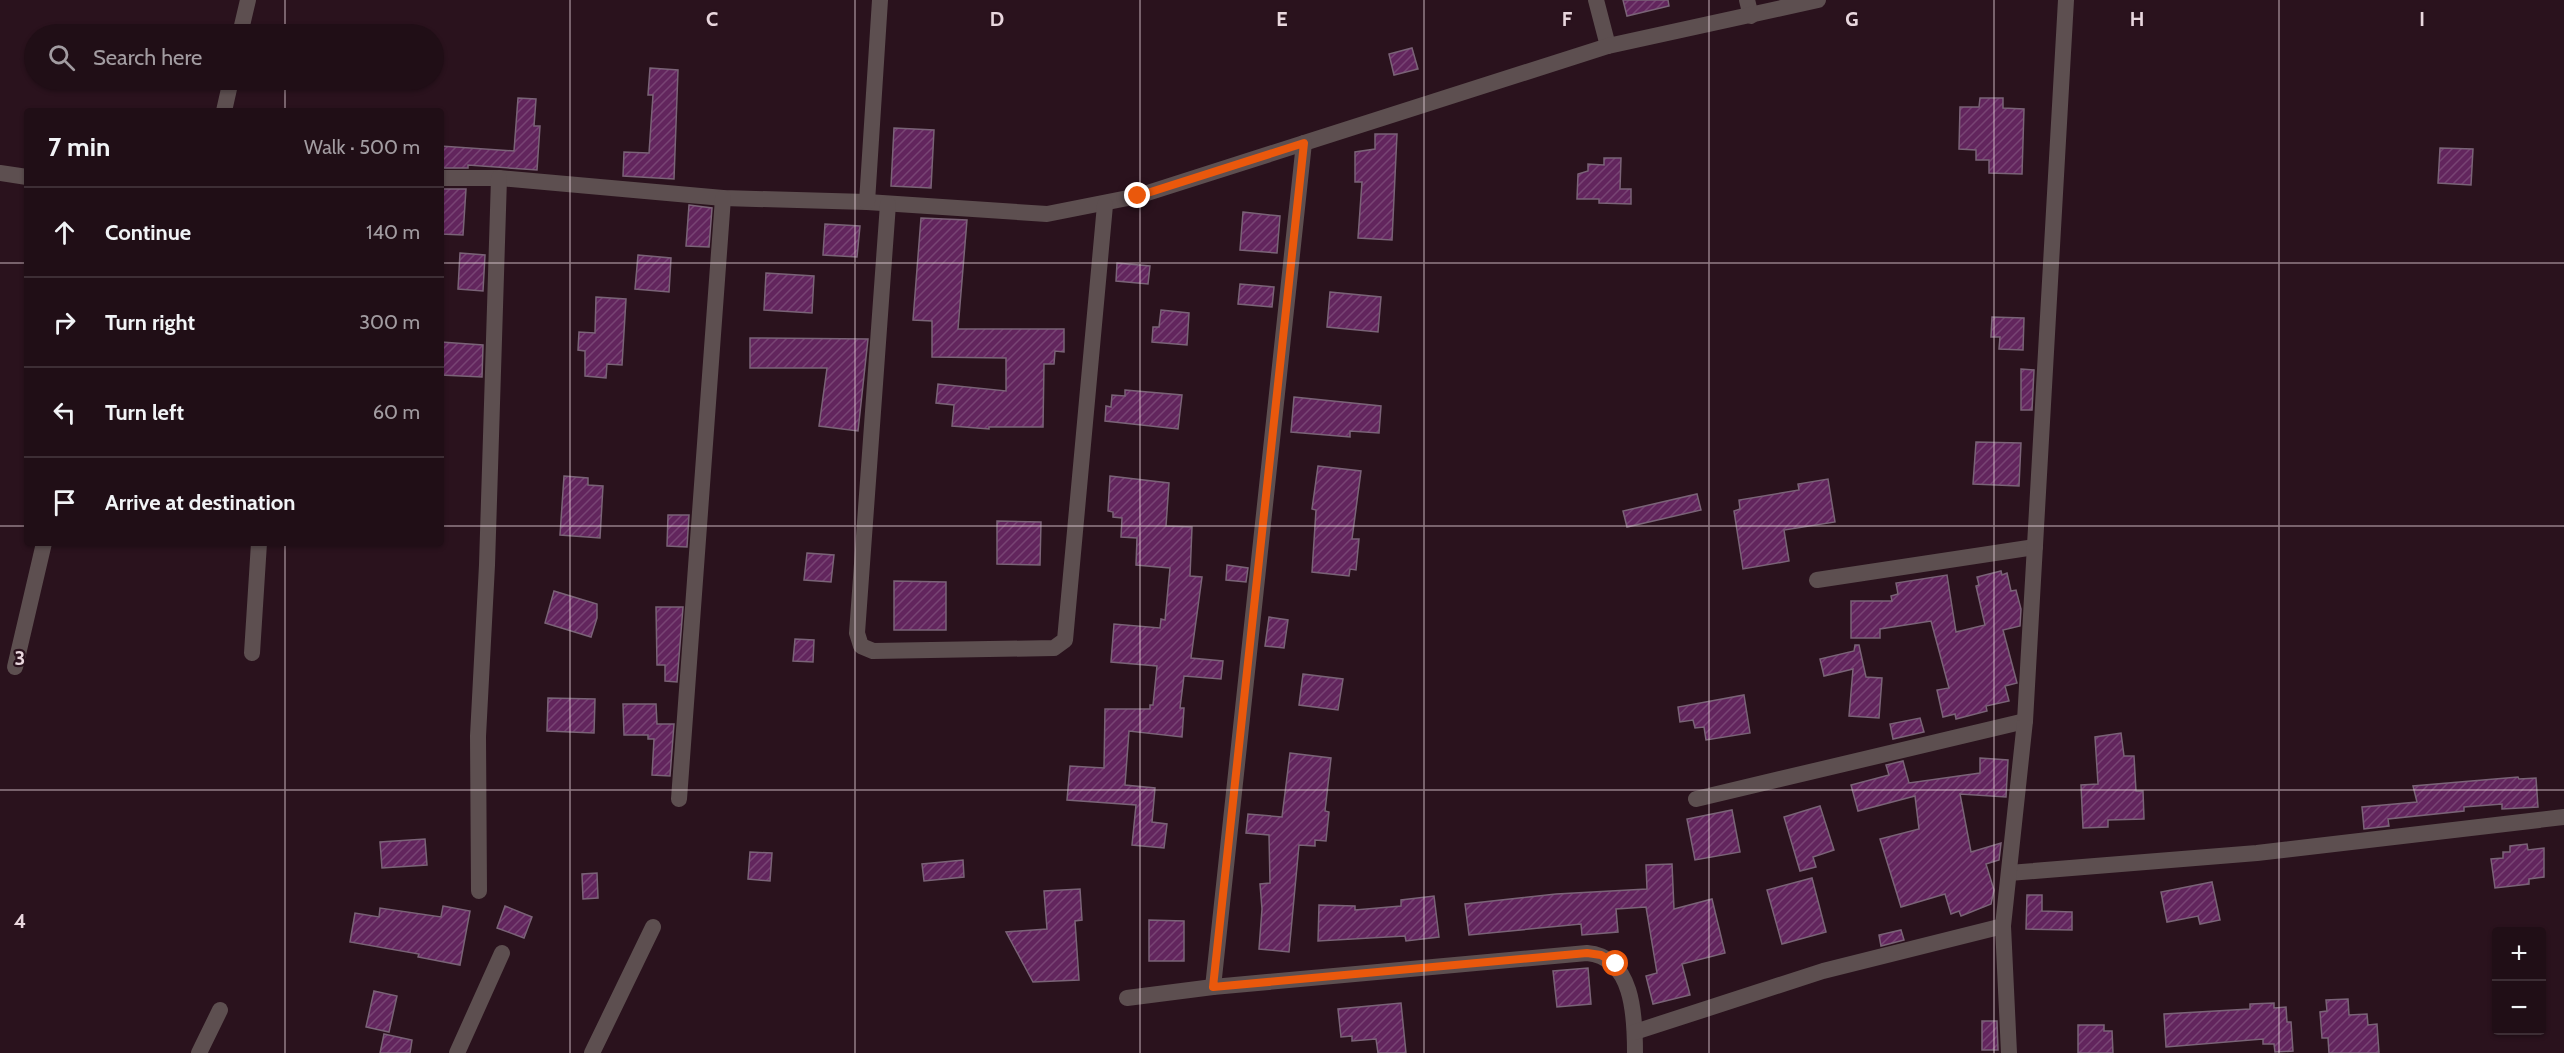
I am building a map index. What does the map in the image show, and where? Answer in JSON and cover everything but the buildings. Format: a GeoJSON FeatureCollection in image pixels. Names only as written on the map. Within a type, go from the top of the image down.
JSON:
{"type":"FeatureCollection","features":[{"type":"Feature","properties":{"kind":"street"},"geometry":{"type":"LineString","coordinates":[[242,24],[248,0]]}},
{"type":"Feature","properties":{"kind":"street"},"geometry":{"type":"LineString","coordinates":[[867,201],[880,0]]}},
{"type":"Feature","properties":{"kind":"street"},"geometry":{"type":"LineString","coordinates":[[1596,0],[1608,46]]}},
{"type":"Feature","properties":{"kind":"street"},"geometry":{"type":"LineString","coordinates":[[444,178],[499,178],[723,198],[867,201],[1047,214],[1105,205],[1608,46],[1749,8],[1818,0]]}},
{"type":"Feature","properties":{"kind":"street"},"geometry":{"type":"LineString","coordinates":[[2009,1053],[2003,926],[2025,720],[2066,0]]}},
{"type":"Feature","properties":{"kind":"street"},"geometry":{"type":"LineString","coordinates":[[225,108],[229,90]]}},
{"type":"Feature","properties":{"kind":"street"},"geometry":{"type":"LineString","coordinates":[[1213,987],[1304,143]]}},
{"type":"Feature","properties":{"kind":"street"},"geometry":{"type":"LineString","coordinates":[[0,173],[24,177]]}},
{"type":"Feature","properties":{"kind":"street"},"geometry":{"type":"LineString","coordinates":[[479,891],[478,736],[487,565],[499,178]]}},
{"type":"Feature","properties":{"kind":"street"},"geometry":{"type":"LineString","coordinates":[[678,799],[723,198]]}},
{"type":"Feature","properties":{"kind":"street"},"geometry":{"type":"LineString","coordinates":[[888,204],[857,633],[861,646],[873,651],[1054,648],[1065,640],[1105,205]]}},
{"type":"Feature","properties":{"kind":"street"},"geometry":{"type":"LineString","coordinates":[[15,667],[43,546]]}},
{"type":"Feature","properties":{"kind":"street"},"geometry":{"type":"LineString","coordinates":[[252,653],[259,546]]}},
{"type":"Feature","properties":{"kind":"street"},"geometry":{"type":"LineString","coordinates":[[1817,580],[2035,547]]}},
{"type":"Feature","properties":{"kind":"street"},"geometry":{"type":"LineString","coordinates":[[1696,799],[2025,720]]}},
{"type":"Feature","properties":{"kind":"street"},"geometry":{"type":"LineString","coordinates":[[2009,873],[2258,853],[2564,817]]}},
{"type":"Feature","properties":{"kind":"street"},"geometry":{"type":"LineString","coordinates":[[1635,1032],[1823,971],[2003,926]]}},
{"type":"Feature","properties":{"kind":"street"},"geometry":{"type":"LineString","coordinates":[[592,1053],[653,927]]}},
{"type":"Feature","properties":{"kind":"street"},"geometry":{"type":"LineString","coordinates":[[457,1053],[502,953]]}},
{"type":"Feature","properties":{"kind":"street"},"geometry":{"type":"LineString","coordinates":[[1127,998],[1213,987],[1587,953],[1601,955],[1616,964],[1625,979],[1635,1032],[1635,1053]]}},
{"type":"Feature","properties":{"kind":"street"},"geometry":{"type":"LineString","coordinates":[[199,1053],[220,1010]]}},
{"type":"Feature","properties":{"kind":"route"},"geometry":{"type":"LineString","coordinates":[[1138,196],[1304,143],[1264,536],[1213,987],[1587,953],[1601,955],[1616,964]]}}]}
